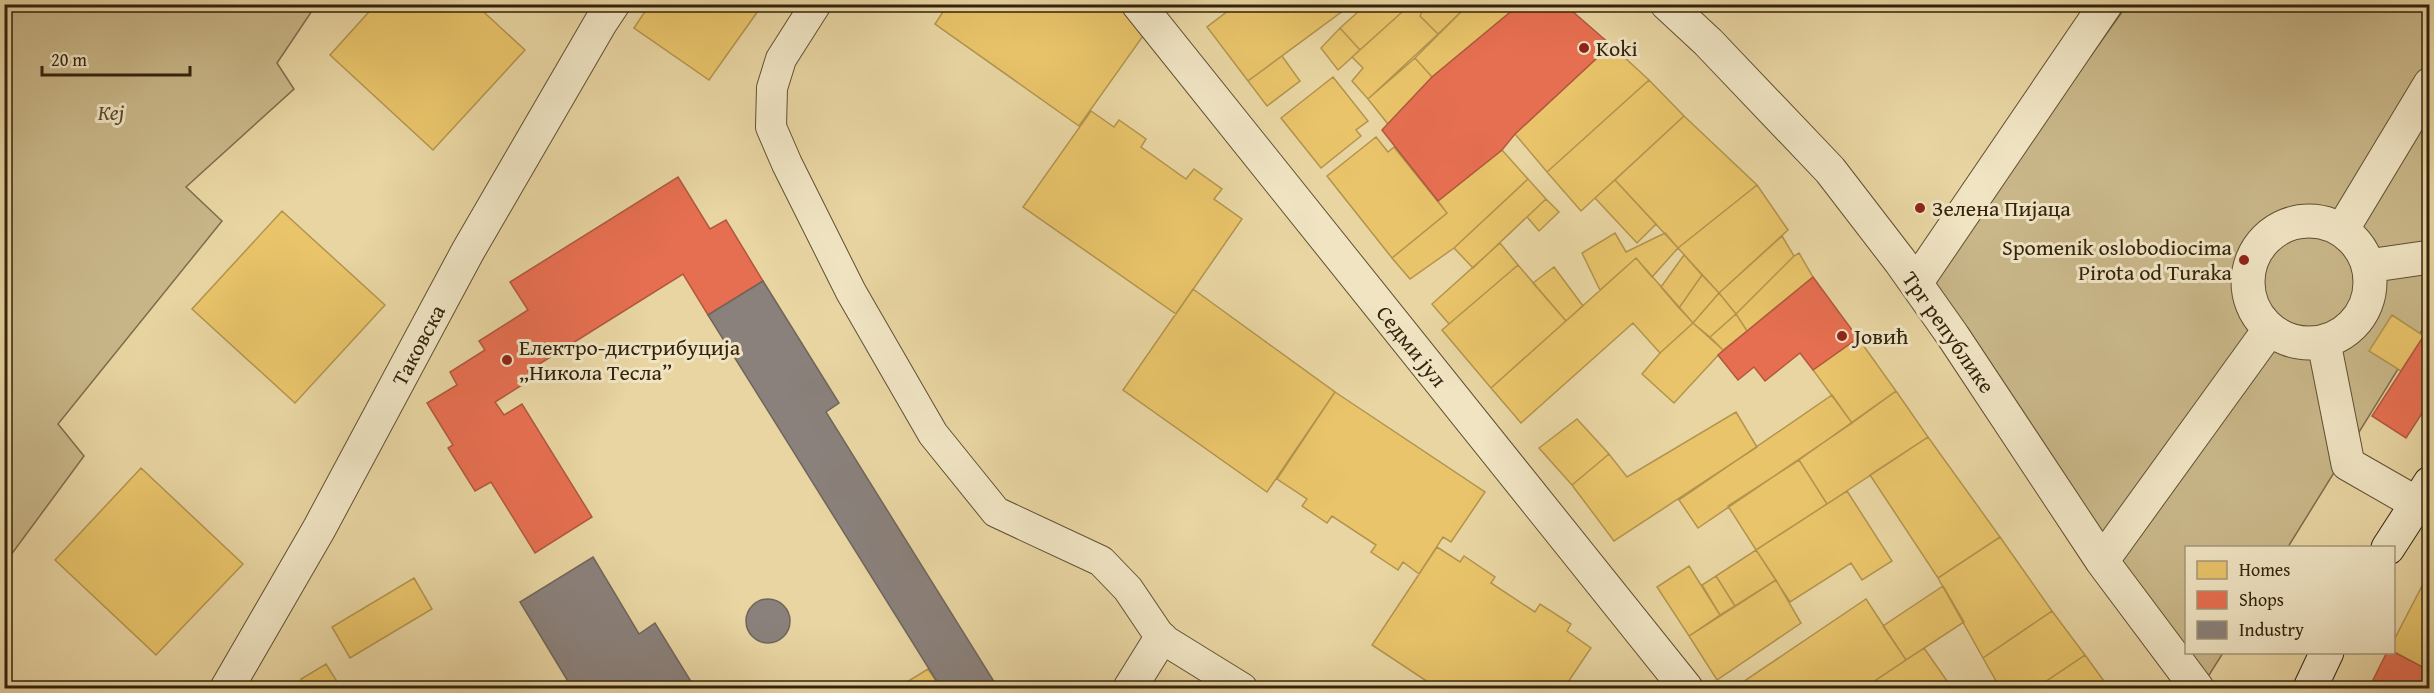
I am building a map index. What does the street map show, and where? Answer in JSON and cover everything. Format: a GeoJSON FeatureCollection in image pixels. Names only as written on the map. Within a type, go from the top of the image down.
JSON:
{"type":"FeatureCollection","features":[{"type":"Feature","properties":{"kind":"street","name":"Таковска"},"geometry":{"type":"LineString","coordinates":[[227,688],[325,519],[468,251],[613,4]]}},
{"type":"Feature","properties":{"kind":"street","name":"Седми јул"},"geometry":{"type":"LineString","coordinates":[[1138,4],[1686,688]]}},
{"type":"Feature","properties":{"kind":"street","name":"Трг републике"},"geometry":{"type":"LineString","coordinates":[[1667,4],[1708,42],[1830,170],[1916,283],[2103,561],[2197,688]]}},
{"type":"Feature","properties":{"kind":"street"},"geometry":{"type":"LineString","coordinates":[[1916,283],[2106,4]]}},
{"type":"Feature","properties":{"kind":"street"},"geometry":{"type":"LineString","coordinates":[[2342,230],[2430,84]]}},
{"type":"Feature","properties":{"kind":"street"},"geometry":{"type":"LineString","coordinates":[[2308,220],[2329,223],[2342,230],[2361,248],[2368,266],[2371,285],[2366,305],[2356,321],[2342,335],[2324,343],[2305,344],[2286,340],[2269,330],[2255,313],[2248,293],[2248,272],[2255,252],[2268,235],[2287,224],[2308,220]]}},
{"type":"Feature","properties":{"kind":"street"},"geometry":{"type":"LineString","coordinates":[[2368,266],[2430,257]]}},
{"type":"Feature","properties":{"kind":"street"},"geometry":{"type":"LineString","coordinates":[[2103,561],[2269,330]]}},
{"type":"Feature","properties":{"kind":"street"},"geometry":{"type":"LineString","coordinates":[[2324,343],[2348,464],[2423,493],[2389,546]]}},
{"type":"Feature","properties":{"kind":"street"},"geometry":{"type":"LineString","coordinates":[[1131,688],[1161,638]]}},
{"type":"Feature","properties":{"kind":"street"},"geometry":{"type":"LineString","coordinates":[[2310,688],[2326,654]]}},
{"type":"Feature","properties":{"kind":"lane"},"geometry":{"type":"LineString","coordinates":[[816,4],[781,59],[772,88],[771,127],[787,165],[852,292],[933,434],[996,512],[1101,561],[1128,589],[1161,638],[1242,688]]}},
{"type":"Feature","properties":{"kind":"green space","name":"Кеј"},"geometry":{"type":"Polygon","coordinates":[[[5,4],[316,5],[277,63],[294,89],[186,187],[222,221],[58,424],[84,456],[5,563],[5,4]]]}},
{"type":"Feature","properties":{"kind":"green space"},"geometry":{"type":"Polygon","coordinates":[[[2127,5],[2429,5],[2429,319],[2289,546],[2185,546],[2185,654],[2222,654],[2204,683],[1927,285],[2127,5]]]}},
{"type":"Feature","properties":{"kind":"building: Homes"},"geometry":{"type":"Polygon","coordinates":[[[376,4],[475,4],[525,50],[433,150],[330,55],[376,4]]]}},
{"type":"Feature","properties":{"kind":"building: Homes"},"geometry":{"type":"Polygon","coordinates":[[[650,4],[763,4],[709,80],[634,28],[650,4]]]}},
{"type":"Feature","properties":{"kind":"building: Homes"},"geometry":{"type":"Polygon","coordinates":[[[948,4],[1130,4],[1124,12],[1148,29],[1079,126],[935,24],[948,4]]]}},
{"type":"Feature","properties":{"kind":"building: Homes"},"geometry":{"type":"Polygon","coordinates":[[[1237,4],[1339,4],[1344,10],[1248,81],[1207,27],[1237,4]]]}},
{"type":"Feature","properties":{"kind":"building: Homes"},"geometry":{"type":"Polygon","coordinates":[[[1367,4],[1411,4],[1360,50],[1340,28],[1367,4]]]}},
{"type":"Feature","properties":{"kind":"building: Homes"},"geometry":{"type":"Polygon","coordinates":[[[1411,4],[1426,4],[1420,16],[1438,34],[1368,99],[1352,81],[1363,68],[1352,57],[1411,4]]]}},
{"type":"Feature","properties":{"kind":"building: Homes"},"geometry":{"type":"Polygon","coordinates":[[[1426,4],[1469,4],[1438,34],[1420,16],[1426,4]]]}},
{"type":"Feature","properties":{"kind":"building: Homes"},"geometry":{"type":"Polygon","coordinates":[[[1469,4],[1520,4],[1432,77],[1415,58],[1469,4]]]}},
{"type":"Feature","properties":{"kind":"building: Homes"},"geometry":{"type":"Polygon","coordinates":[[[1340,28],[1360,50],[1338,70],[1321,48],[1340,28]]]}},
{"type":"Feature","properties":{"kind":"building: Homes"},"geometry":{"type":"Polygon","coordinates":[[[1611,45],[1649,80],[1547,172],[1515,134],[1611,45]]]}},
{"type":"Feature","properties":{"kind":"building: Homes"},"geometry":{"type":"Polygon","coordinates":[[[1282,56],[1300,81],[1267,106],[1248,81],[1282,56]]]}},
{"type":"Feature","properties":{"kind":"building: Homes"},"geometry":{"type":"Polygon","coordinates":[[[1415,58],[1432,77],[1388,124],[1368,99],[1415,58]]]}},
{"type":"Feature","properties":{"kind":"building: Homes"},"geometry":{"type":"Polygon","coordinates":[[[1333,77],[1368,121],[1356,130],[1361,136],[1321,168],[1281,118],[1333,77]]]}},
{"type":"Feature","properties":{"kind":"building: Homes"},"geometry":{"type":"Polygon","coordinates":[[[1649,80],[1684,116],[1581,211],[1547,172],[1649,80]]]}},
{"type":"Feature","properties":{"kind":"building: Homes"},"geometry":{"type":"Polygon","coordinates":[[[1091,111],[1114,127],[1119,120],[1146,139],[1141,147],[1186,179],[1194,169],[1222,189],[1214,199],[1242,219],[1176,314],[1023,207],[1091,111]]]}},
{"type":"Feature","properties":{"kind":"building: Homes"},"geometry":{"type":"Polygon","coordinates":[[[1684,116],[1757,185],[1678,248],[1615,180],[1684,116]]]}},
{"type":"Feature","properties":{"kind":"building: Homes"},"geometry":{"type":"Polygon","coordinates":[[[1376,137],[1388,152],[1394,147],[1447,213],[1392,258],[1327,176],[1376,137]]]}},
{"type":"Feature","properties":{"kind":"building: Homes"},"geometry":{"type":"Polygon","coordinates":[[[1502,150],[1528,179],[1454,248],[1410,279],[1392,258],[1447,213],[1438,201],[1502,150]]]}},
{"type":"Feature","properties":{"kind":"building: Homes"},"geometry":{"type":"Polygon","coordinates":[[[1528,179],[1546,199],[1473,268],[1454,248],[1528,179]]]}},
{"type":"Feature","properties":{"kind":"building: Homes"},"geometry":{"type":"Polygon","coordinates":[[[1615,180],[1656,224],[1637,243],[1595,198],[1615,180]]]}},
{"type":"Feature","properties":{"kind":"building: Homes"},"geometry":{"type":"Polygon","coordinates":[[[1757,185],[1788,230],[1719,293],[1678,248],[1757,185]]]}},
{"type":"Feature","properties":{"kind":"building: Homes"},"geometry":{"type":"Polygon","coordinates":[[[1546,199],[1559,212],[1539,231],[1527,217],[1546,199]]]}},
{"type":"Feature","properties":{"kind":"building: Homes"},"geometry":{"type":"Polygon","coordinates":[[[282,211],[385,305],[295,403],[192,309],[282,211]]]}},
{"type":"Feature","properties":{"kind":"building: Homes"},"geometry":{"type":"Polygon","coordinates":[[[1615,233],[1626,252],[1665,233],[1678,248],[1652,277],[1636,258],[1600,290],[1582,253],[1615,233]]]}},
{"type":"Feature","properties":{"kind":"building: Homes"},"geometry":{"type":"Polygon","coordinates":[[[1782,236],[1794,256],[1736,314],[1719,293],[1782,236]]]}},
{"type":"Feature","properties":{"kind":"building: Homes"},"geometry":{"type":"Polygon","coordinates":[[[1500,243],[1518,265],[1449,324],[1432,304],[1500,243]]]}},
{"type":"Feature","properties":{"kind":"building: Homes"},"geometry":{"type":"Polygon","coordinates":[[[1799,253],[1813,277],[1747,331],[1736,314],[1799,253]]]}},
{"type":"Feature","properties":{"kind":"building: Homes"},"geometry":{"type":"Polygon","coordinates":[[[1684,255],[1702,275],[1679,308],[1661,287],[1684,255]]]}},
{"type":"Feature","properties":{"kind":"building: Homes"},"geometry":{"type":"Polygon","coordinates":[[[1636,258],[1693,323],[1660,353],[1633,323],[1521,423],[1491,388],[1636,258]]]}},
{"type":"Feature","properties":{"kind":"building: Homes"},"geometry":{"type":"Polygon","coordinates":[[[1518,265],[1566,321],[1491,388],[1442,330],[1518,265]]]}},
{"type":"Feature","properties":{"kind":"building: Homes"},"geometry":{"type":"Polygon","coordinates":[[[1554,267],[1583,306],[1566,321],[1533,283],[1554,267]]]}},
{"type":"Feature","properties":{"kind":"building: Homes"},"geometry":{"type":"Polygon","coordinates":[[[1702,275],[1719,293],[1693,323],[1679,308],[1702,275]]]}},
{"type":"Feature","properties":{"kind":"building: Homes"},"geometry":{"type":"Polygon","coordinates":[[[1193,289],[1335,392],[1267,492],[1123,390],[1193,289]]]}},
{"type":"Feature","properties":{"kind":"building: Homes"},"geometry":{"type":"Polygon","coordinates":[[[1719,293],[1736,314],[1710,337],[1693,323],[1719,293]]]}},
{"type":"Feature","properties":{"kind":"building: Homes"},"geometry":{"type":"Polygon","coordinates":[[[1736,314],[1747,331],[1723,350],[1710,337],[1736,314]]]}},
{"type":"Feature","properties":{"kind":"building: Homes"},"geometry":{"type":"Polygon","coordinates":[[[2392,315],[2424,336],[2401,371],[2369,351],[2392,315]]]}},
{"type":"Feature","properties":{"kind":"building: Homes"},"geometry":{"type":"Polygon","coordinates":[[[1693,323],[1723,350],[1674,403],[1642,374],[1660,353],[1693,323]]]}},
{"type":"Feature","properties":{"kind":"building: Homes"},"geometry":{"type":"Polygon","coordinates":[[[1858,338],[1896,391],[1852,423],[1813,370],[1858,338]]]}},
{"type":"Feature","properties":{"kind":"building: Homes"},"geometry":{"type":"Polygon","coordinates":[[[1896,391],[1928,437],[1827,504],[1799,460],[1896,391]]]}},
{"type":"Feature","properties":{"kind":"building: Homes"},"geometry":{"type":"Polygon","coordinates":[[[1335,392],[1485,492],[1451,542],[1443,537],[1419,574],[1403,562],[1398,570],[1371,552],[1376,545],[1332,516],[1327,523],[1302,506],[1307,499],[1277,479],[1335,392]]]}},
{"type":"Feature","properties":{"kind":"building: Homes"},"geometry":{"type":"Polygon","coordinates":[[[1832,395],[1852,423],[1698,528],[1679,500],[1832,395]]]}},
{"type":"Feature","properties":{"kind":"building: Homes"},"geometry":{"type":"Polygon","coordinates":[[[1736,412],[1757,447],[1614,541],[1572,485],[1609,454],[1627,477],[1736,412]]]}},
{"type":"Feature","properties":{"kind":"building: Homes"},"geometry":{"type":"Polygon","coordinates":[[[1577,419],[1609,454],[1572,485],[1539,448],[1577,419]]]}},
{"type":"Feature","properties":{"kind":"building: Homes"},"geometry":{"type":"Polygon","coordinates":[[[1928,437],[2000,537],[1938,578],[1870,475],[1928,437]]]}},
{"type":"Feature","properties":{"kind":"building: Homes"},"geometry":{"type":"Polygon","coordinates":[[[1799,460],[1827,504],[1756,550],[1728,506],[1799,460]]]}},
{"type":"Feature","properties":{"kind":"building: Homes"},"geometry":{"type":"Polygon","coordinates":[[[141,468],[243,564],[156,655],[55,560],[141,468]]]}},
{"type":"Feature","properties":{"kind":"building: Homes"},"geometry":{"type":"Polygon","coordinates":[[[1847,491],[1892,561],[1862,580],[1851,563],[1790,602],[1756,550],[1847,491]]]}},
{"type":"Feature","properties":{"kind":"building: Homes"},"geometry":{"type":"Polygon","coordinates":[[[2000,537],[2052,611],[1983,658],[1938,578],[2000,537]]]}},
{"type":"Feature","properties":{"kind":"building: Homes"},"geometry":{"type":"Polygon","coordinates":[[[1437,547],[1460,562],[1464,556],[1495,577],[1491,583],[1535,612],[1540,604],[1571,624],[1567,631],[1591,648],[1564,688],[1437,688],[1372,645],[1437,547]]]}},
{"type":"Feature","properties":{"kind":"building: Homes"},"geometry":{"type":"Polygon","coordinates":[[[1756,550],[1776,580],[1735,606],[1716,576],[1756,550]]]}},
{"type":"Feature","properties":{"kind":"building: Homes"},"geometry":{"type":"Polygon","coordinates":[[[1689,566],[1720,615],[1689,636],[1657,587],[1689,566]]]}},
{"type":"Feature","properties":{"kind":"building: Homes"},"geometry":{"type":"Polygon","coordinates":[[[1716,576],[1735,606],[1720,615],[1702,585],[1716,576]]]}},
{"type":"Feature","properties":{"kind":"building: Homes"},"geometry":{"type":"Polygon","coordinates":[[[414,578],[432,609],[350,658],[332,627],[414,578]]]}},
{"type":"Feature","properties":{"kind":"building: Homes"},"geometry":{"type":"Polygon","coordinates":[[[1776,580],[1801,623],[1717,680],[1689,636],[1776,580]]]}},
{"type":"Feature","properties":{"kind":"building: Homes"},"geometry":{"type":"Polygon","coordinates":[[[2423,584],[2430,588],[2430,671],[2395,653],[2395,638],[2423,584]]]}},
{"type":"Feature","properties":{"kind":"building: Homes"},"geometry":{"type":"Polygon","coordinates":[[[1943,586],[1964,622],[1906,660],[1883,626],[1943,586]]]}},
{"type":"Feature","properties":{"kind":"building: Homes"},"geometry":{"type":"Polygon","coordinates":[[[1866,599],[1906,660],[1864,688],[1734,688],[1866,599]]]}},
{"type":"Feature","properties":{"kind":"building: Homes"},"geometry":{"type":"Polygon","coordinates":[[[2052,611],[2085,655],[2036,688],[2000,688],[1983,658],[2052,611]]]}},
{"type":"Feature","properties":{"kind":"building: Homes"},"geometry":{"type":"Polygon","coordinates":[[[1924,648],[1952,688],[1864,688],[1924,648]]]}},
{"type":"Feature","properties":{"kind":"building: Homes"},"geometry":{"type":"Polygon","coordinates":[[[2085,655],[2109,688],[2036,688],[2085,655]]]}},
{"type":"Feature","properties":{"kind":"building: Homes"},"geometry":{"type":"Polygon","coordinates":[[[326,664],[341,688],[306,688],[301,679],[326,664]]]}},
{"type":"Feature","properties":{"kind":"building: Homes"},"geometry":{"type":"Polygon","coordinates":[[[928,669],[941,688],[897,688],[928,669]]]}},
{"type":"Feature","properties":{"kind":"building: Shops"},"geometry":{"type":"Polygon","coordinates":[[[1520,4],[1564,4],[1611,45],[1515,134],[1502,150],[1438,201],[1382,130],[1432,77],[1520,4]]]}},
{"type":"Feature","properties":{"kind":"building: Shops","name":"Електро-дистрибуција „Никола Тесла”"},"geometry":{"type":"Polygon","coordinates":[[[678,177],[710,229],[726,220],[763,281],[708,315],[683,274],[528,371],[533,378],[495,402],[504,415],[522,404],[592,517],[535,553],[491,482],[475,491],[448,448],[453,445],[427,403],[457,385],[450,372],[485,350],[479,341],[528,310],[510,282],[678,177]]]}},
{"type":"Feature","properties":{"kind":"building: Shops"},"geometry":{"type":"Polygon","coordinates":[[[1813,277],[1858,338],[1813,370],[1800,353],[1765,381],[1754,367],[1738,380],[1718,355],[1813,277]]]}},
{"type":"Feature","properties":{"kind":"building: Shops"},"geometry":{"type":"Polygon","coordinates":[[[2430,326],[2430,401],[2406,438],[2372,416],[2430,326]]]}},
{"type":"Feature","properties":{"kind":"building: Shops"},"geometry":{"type":"Polygon","coordinates":[[[2395,653],[2430,671],[2430,688],[2369,688],[2386,654],[2395,653]]]}},
{"type":"Feature","properties":{"kind":"building: Industry"},"geometry":{"type":"Polygon","coordinates":[[[763,281],[839,403],[826,412],[998,688],[941,688],[708,315],[763,281]]]}},
{"type":"Feature","properties":{"kind":"building: Industry"},"geometry":{"type":"Polygon","coordinates":[[[593,557],[639,634],[655,623],[695,688],[572,688],[520,602],[593,557]]]}},
{"type":"Feature","properties":{"kind":"building: Industry"},"geometry":{"type":"Polygon","coordinates":[[[768,599],[777,600],[784,605],[789,612],[789,630],[784,637],[777,642],[768,643],[759,642],[752,637],[747,630],[746,621],[747,612],[752,605],[759,600],[768,599]]]}},
{"type":"Feature","properties":{"kind":"place","name":"Koki"},"geometry":{"type":"Point","coordinates":[1584,48]}},
{"type":"Feature","properties":{"kind":"place","name":"Зелена Пијаца"},"geometry":{"type":"Point","coordinates":[1920,208]}},
{"type":"Feature","properties":{"kind":"place","name":"Spomenik oslobodiocima Pirota od Turaka"},"geometry":{"type":"Point","coordinates":[2244,260]}},
{"type":"Feature","properties":{"kind":"place","name":"Јовић"},"geometry":{"type":"Point","coordinates":[1842,336]}},
{"type":"Feature","properties":{"kind":"place","name":"Електро-дистрибуција „Никола Тесла”"},"geometry":{"type":"Point","coordinates":[507,360]}}]}
